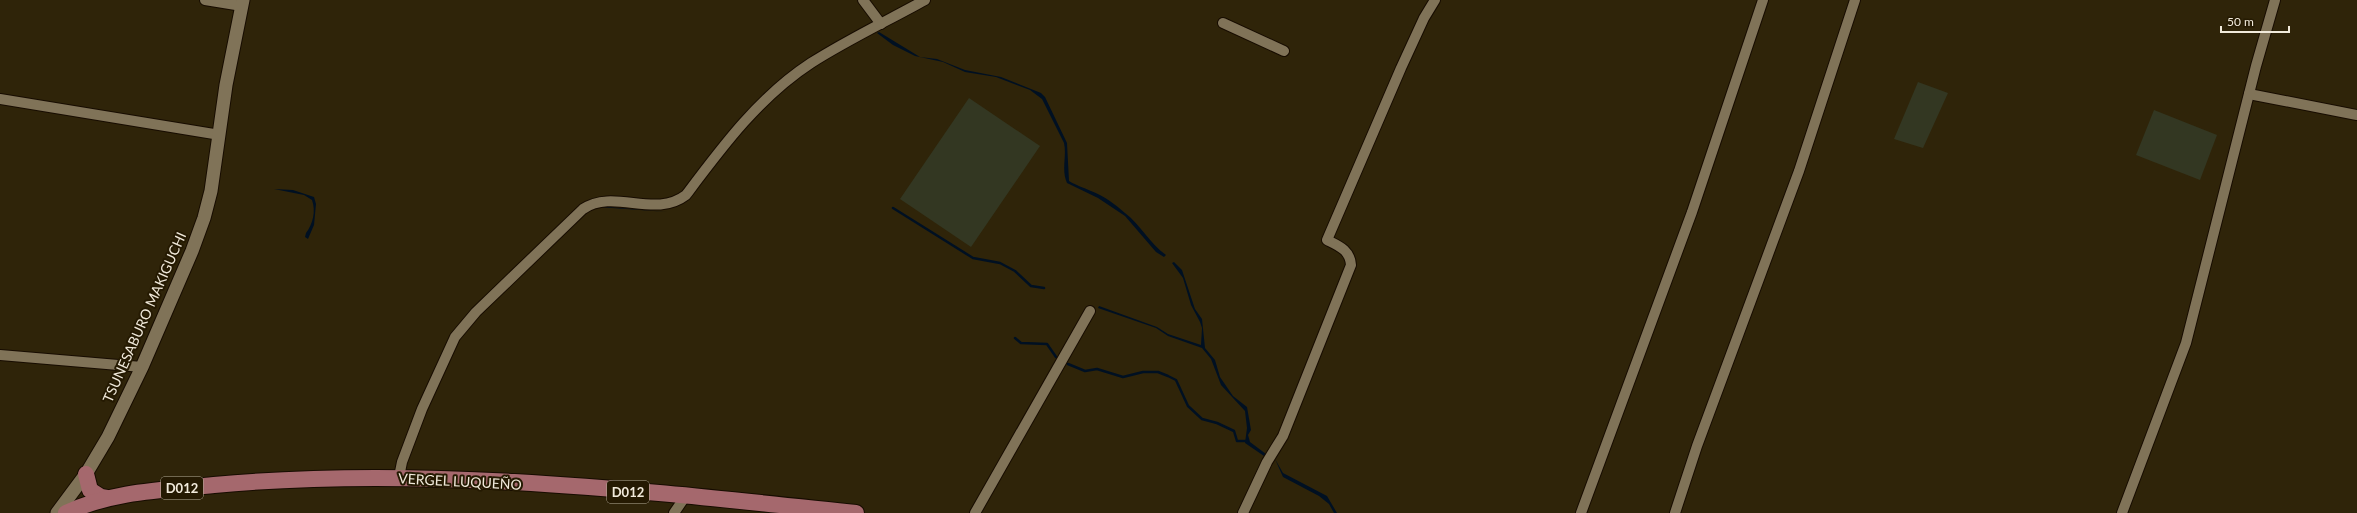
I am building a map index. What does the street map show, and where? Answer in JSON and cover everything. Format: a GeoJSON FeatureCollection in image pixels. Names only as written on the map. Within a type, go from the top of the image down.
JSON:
{"type":"FeatureCollection","features":[{"type":"Feature","properties":{"kind":"main road"},"geometry":{"type":"LineString","coordinates":[[86,474],[90,490],[107,498]]}},
{"type":"Feature","properties":{"kind":"main road","name":"VERGEL LUQUEÑO"},"geometry":{"type":"LineString","coordinates":[[66,513],[107,498],[258,481],[312,478],[399,477],[566,486],[856,513]]}},
{"type":"Feature","properties":{"kind":"street"},"geometry":{"type":"LineString","coordinates":[[205,0],[242,3]]}},
{"type":"Feature","properties":{"kind":"street"},"geometry":{"type":"LineString","coordinates":[[863,0],[881,24]]}},
{"type":"Feature","properties":{"kind":"street"},"geometry":{"type":"LineString","coordinates":[[399,477],[402,462],[422,409],[455,337],[476,312],[583,209],[595,203],[660,205],[679,200],[686,195],[729,138],[754,110],[780,87],[810,64],[925,0]]}},
{"type":"Feature","properties":{"kind":"street"},"geometry":{"type":"LineString","coordinates":[[1243,513],[1267,462],[1283,436],[1351,265],[1349,255],[1344,249],[1327,240],[1401,68],[1424,18],[1435,0]]}},
{"type":"Feature","properties":{"kind":"street"},"geometry":{"type":"LineString","coordinates":[[1581,513],[1692,212],[1763,0]]}},
{"type":"Feature","properties":{"kind":"street"},"geometry":{"type":"LineString","coordinates":[[1675,513],[1697,446],[1799,171],[1855,0]]}},
{"type":"Feature","properties":{"kind":"street"},"geometry":{"type":"LineString","coordinates":[[2122,513],[2186,343],[2249,94],[2275,0]]}},
{"type":"Feature","properties":{"kind":"street","name":"TSUNESABURO MAKIGUCHI"},"geometry":{"type":"LineString","coordinates":[[57,513],[86,474],[108,437],[142,367],[184,273],[204,218],[220,135],[226,85],[242,3]]}},
{"type":"Feature","properties":{"kind":"street"},"geometry":{"type":"LineString","coordinates":[[1223,24],[1284,51]]}},
{"type":"Feature","properties":{"kind":"street"},"geometry":{"type":"LineString","coordinates":[[2249,94],[2357,115]]}},
{"type":"Feature","properties":{"kind":"street"},"geometry":{"type":"LineString","coordinates":[[0,99],[220,135]]}},
{"type":"Feature","properties":{"kind":"street"},"geometry":{"type":"LineString","coordinates":[[976,513],[1090,311]]}},
{"type":"Feature","properties":{"kind":"street"},"geometry":{"type":"LineString","coordinates":[[0,355],[142,367]]}},
{"type":"Feature","properties":{"kind":"street"},"geometry":{"type":"LineString","coordinates":[[674,513],[685,497]]}},
{"type":"Feature","properties":{"kind":"green space"},"geometry":{"type":"Polygon","coordinates":[[[1918,82],[1948,93],[1923,148],[1894,139],[1918,82]]]}},
{"type":"Feature","properties":{"kind":"green space"},"geometry":{"type":"Polygon","coordinates":[[[969,98],[1040,146],[971,247],[900,199],[969,98]]]}},
{"type":"Feature","properties":{"kind":"green space"},"geometry":{"type":"Polygon","coordinates":[[[2154,110],[2217,135],[2200,180],[2136,155],[2154,110]]]}},
{"type":"Feature","properties":{"kind":"water"},"geometry":{"type":"Polygon","coordinates":[[[879,32],[920,57],[937,59],[965,70],[1001,77],[1041,93],[1045,97],[1067,143],[1069,181],[1100,195],[1117,206],[1136,223],[1166,255],[1164,257],[1156,252],[1125,216],[1098,198],[1067,183],[1064,173],[1064,143],[1042,99],[1030,90],[996,77],[965,72],[943,62],[915,56],[893,45],[877,33],[879,32]]]}},
{"type":"Feature","properties":{"kind":"water"},"geometry":{"type":"Polygon","coordinates":[[[274,189],[293,190],[314,197],[316,204],[314,225],[308,239],[305,237],[313,217],[314,209],[312,200],[304,195],[274,189]]]}},
{"type":"Feature","properties":{"kind":"water"},"geometry":{"type":"Polygon","coordinates":[[[598,206],[668,212],[598,207],[598,206]]]}},
{"type":"Feature","properties":{"kind":"water"},"geometry":{"type":"Polygon","coordinates":[[[1174,262],[1182,270],[1195,309],[1202,319],[1205,348],[1215,360],[1220,377],[1233,396],[1247,407],[1251,430],[1248,435],[1250,442],[1266,454],[1264,456],[1245,443],[1247,428],[1245,411],[1221,385],[1211,359],[1202,348],[1168,336],[1156,328],[1098,308],[1099,306],[1157,327],[1168,334],[1201,345],[1202,328],[1191,305],[1183,278],[1172,263],[1174,262]]]}},
{"type":"Feature","properties":{"kind":"water"},"geometry":{"type":"Polygon","coordinates":[[[1275,459],[1283,473],[1327,496],[1337,513],[1334,513],[1329,504],[1319,496],[1283,477],[1275,459]]]}},
{"type":"Feature","properties":{"kind":"waterway"},"geometry":{"type":"LineString","coordinates":[[893,208],[973,258],[1000,263],[1015,271],[1031,286],[1044,288]]}},
{"type":"Feature","properties":{"kind":"waterway"},"geometry":{"type":"LineString","coordinates":[[1015,338],[1021,343],[1047,344],[1056,357]]}},
{"type":"Feature","properties":{"kind":"waterway"},"geometry":{"type":"LineString","coordinates":[[1068,364],[1085,371],[1097,369],[1123,377],[1143,372],[1158,372],[1168,376],[1176,380],[1188,406],[1202,419],[1217,423],[1234,431],[1237,441],[1247,441]]}}]}
